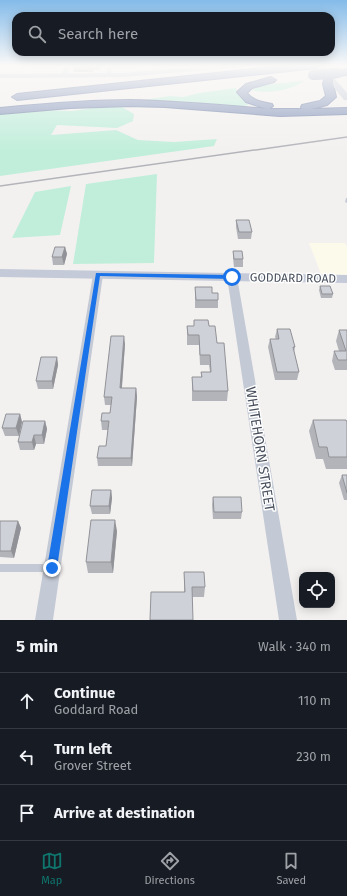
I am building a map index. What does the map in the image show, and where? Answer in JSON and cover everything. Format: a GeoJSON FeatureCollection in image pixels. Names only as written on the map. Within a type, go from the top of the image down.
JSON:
{"type":"FeatureCollection","features":[{"type":"Feature","properties":{"kind":"highway"},"geometry":{"type":"LineString","coordinates":[[9,98],[47,94]]}},
{"type":"Feature","properties":{"kind":"highway"},"geometry":{"type":"LineString","coordinates":[[0,110],[138,94]]}},
{"type":"Feature","properties":{"kind":"highway"},"geometry":{"type":"LineString","coordinates":[[242,94],[250,101],[268,106],[291,108],[310,107],[326,102],[331,97],[330,94]]}},
{"type":"Feature","properties":{"kind":"highway"},"geometry":{"type":"LineString","coordinates":[[0,110],[129,103],[165,104],[280,113],[347,111]]}},
{"type":"Feature","properties":{"kind":"main road","name":"GODDARD ROAD"},"geometry":{"type":"LineString","coordinates":[[0,273],[347,279]]}},
{"type":"Feature","properties":{"kind":"street"},"geometry":{"type":"LineString","coordinates":[[44,620],[98,275]]}},
{"type":"Feature","properties":{"kind":"street","name":"WHITEHORN STREET"},"geometry":{"type":"LineString","coordinates":[[232,277],[288,620]]}},
{"type":"Feature","properties":{"kind":"lane"},"geometry":{"type":"LineString","coordinates":[[0,568],[52,568]]}},
{"type":"Feature","properties":{"kind":"shaded area"},"geometry":{"type":"Polygon","coordinates":[[[309,243],[345,243],[347,247],[347,275],[321,274],[309,243]]]}},
{"type":"Feature","properties":{"kind":"green space"},"geometry":{"type":"Polygon","coordinates":[[[195,94],[238,94],[249,105],[238,107],[144,100],[170,96],[183,97],[195,94]]]}},
{"type":"Feature","properties":{"kind":"green space"},"geometry":{"type":"Polygon","coordinates":[[[101,107],[122,107],[134,114],[133,121],[117,128],[57,125],[51,135],[116,130],[138,140],[174,142],[217,139],[214,146],[0,176],[0,114],[42,110],[71,111],[101,107]]]}},
{"type":"Feature","properties":{"kind":"green space"},"geometry":{"type":"Polygon","coordinates":[[[157,174],[154,263],[73,264],[86,184],[157,174]]]}},
{"type":"Feature","properties":{"kind":"green space"},"geometry":{"type":"Polygon","coordinates":[[[71,186],[60,235],[12,238],[35,192],[71,186]]]}},
{"type":"Feature","properties":{"kind":"building"},"geometry":{"type":"Polygon","coordinates":[[[236,220],[249,220],[252,232],[239,232],[236,220]]]}},
{"type":"Feature","properties":{"kind":"building"},"geometry":{"type":"Polygon","coordinates":[[[55,247],[65,247],[62,257],[52,257],[55,247]]]}},
{"type":"Feature","properties":{"kind":"building"},"geometry":{"type":"Polygon","coordinates":[[[233,251],[242,251],[243,259],[234,259],[233,251]]]}},
{"type":"Feature","properties":{"kind":"building"},"geometry":{"type":"Polygon","coordinates":[[[320,286],[330,286],[333,294],[322,294],[320,286]]]}},
{"type":"Feature","properties":{"kind":"building"},"geometry":{"type":"Polygon","coordinates":[[[195,287],[212,287],[212,293],[218,293],[218,300],[196,300],[195,287]]]}},
{"type":"Feature","properties":{"kind":"building"},"geometry":{"type":"Polygon","coordinates":[[[194,320],[208,320],[209,326],[215,326],[217,343],[224,343],[228,391],[193,391],[192,377],[202,377],[201,372],[211,372],[210,355],[200,355],[199,335],[188,335],[187,326],[194,326],[194,320]]]}},
{"type":"Feature","properties":{"kind":"building"},"geometry":{"type":"Polygon","coordinates":[[[277,329],[290,329],[295,347],[293,347],[299,372],[277,372],[270,339],[279,339],[277,329]]]}},
{"type":"Feature","properties":{"kind":"building"},"geometry":{"type":"Polygon","coordinates":[[[339,330],[347,330],[347,360],[338,360],[334,351],[346,351],[339,330]]]}},
{"type":"Feature","properties":{"kind":"building"},"geometry":{"type":"Polygon","coordinates":[[[111,336],[124,336],[120,388],[136,388],[131,458],[97,458],[99,446],[106,446],[109,421],[101,421],[102,413],[110,413],[112,397],[104,397],[111,336]]]}},
{"type":"Feature","properties":{"kind":"building"},"geometry":{"type":"Polygon","coordinates":[[[41,357],[57,357],[52,381],[36,381],[41,357]]]}},
{"type":"Feature","properties":{"kind":"building"},"geometry":{"type":"Polygon","coordinates":[[[6,414],[20,414],[16,428],[2,428],[6,414]]]}},
{"type":"Feature","properties":{"kind":"building"},"geometry":{"type":"Polygon","coordinates":[[[313,420],[346,420],[347,457],[329,457],[327,447],[319,447],[313,420]]]}},
{"type":"Feature","properties":{"kind":"building"},"geometry":{"type":"Polygon","coordinates":[[[23,421],[45,421],[42,435],[34,435],[32,442],[18,442],[23,421]]]}},
{"type":"Feature","properties":{"kind":"building"},"geometry":{"type":"Polygon","coordinates":[[[342,475],[347,475],[347,493],[342,475]]]}},
{"type":"Feature","properties":{"kind":"building"},"geometry":{"type":"Polygon","coordinates":[[[92,490],[111,490],[109,506],[90,506],[92,490]]]}},
{"type":"Feature","properties":{"kind":"building"},"geometry":{"type":"Polygon","coordinates":[[[213,497],[241,497],[242,512],[214,512],[213,497]]]}},
{"type":"Feature","properties":{"kind":"building"},"geometry":{"type":"Polygon","coordinates":[[[91,520],[115,520],[111,562],[86,562],[91,520]]]}},
{"type":"Feature","properties":{"kind":"building"},"geometry":{"type":"Polygon","coordinates":[[[0,521],[18,521],[11,551],[0,551],[0,521]]]}},
{"type":"Feature","properties":{"kind":"building"},"geometry":{"type":"Polygon","coordinates":[[[184,572],[204,572],[205,587],[192,587],[193,620],[150,620],[151,592],[185,592],[184,572]]]}},
{"type":"Feature","properties":{"kind":"railway"},"geometry":{"type":"LineString","coordinates":[[0,186],[347,137]]}},
{"type":"Feature","properties":{"kind":"route"},"geometry":{"type":"LineString","coordinates":[[52,568],[98,275],[232,277]]}}]}
